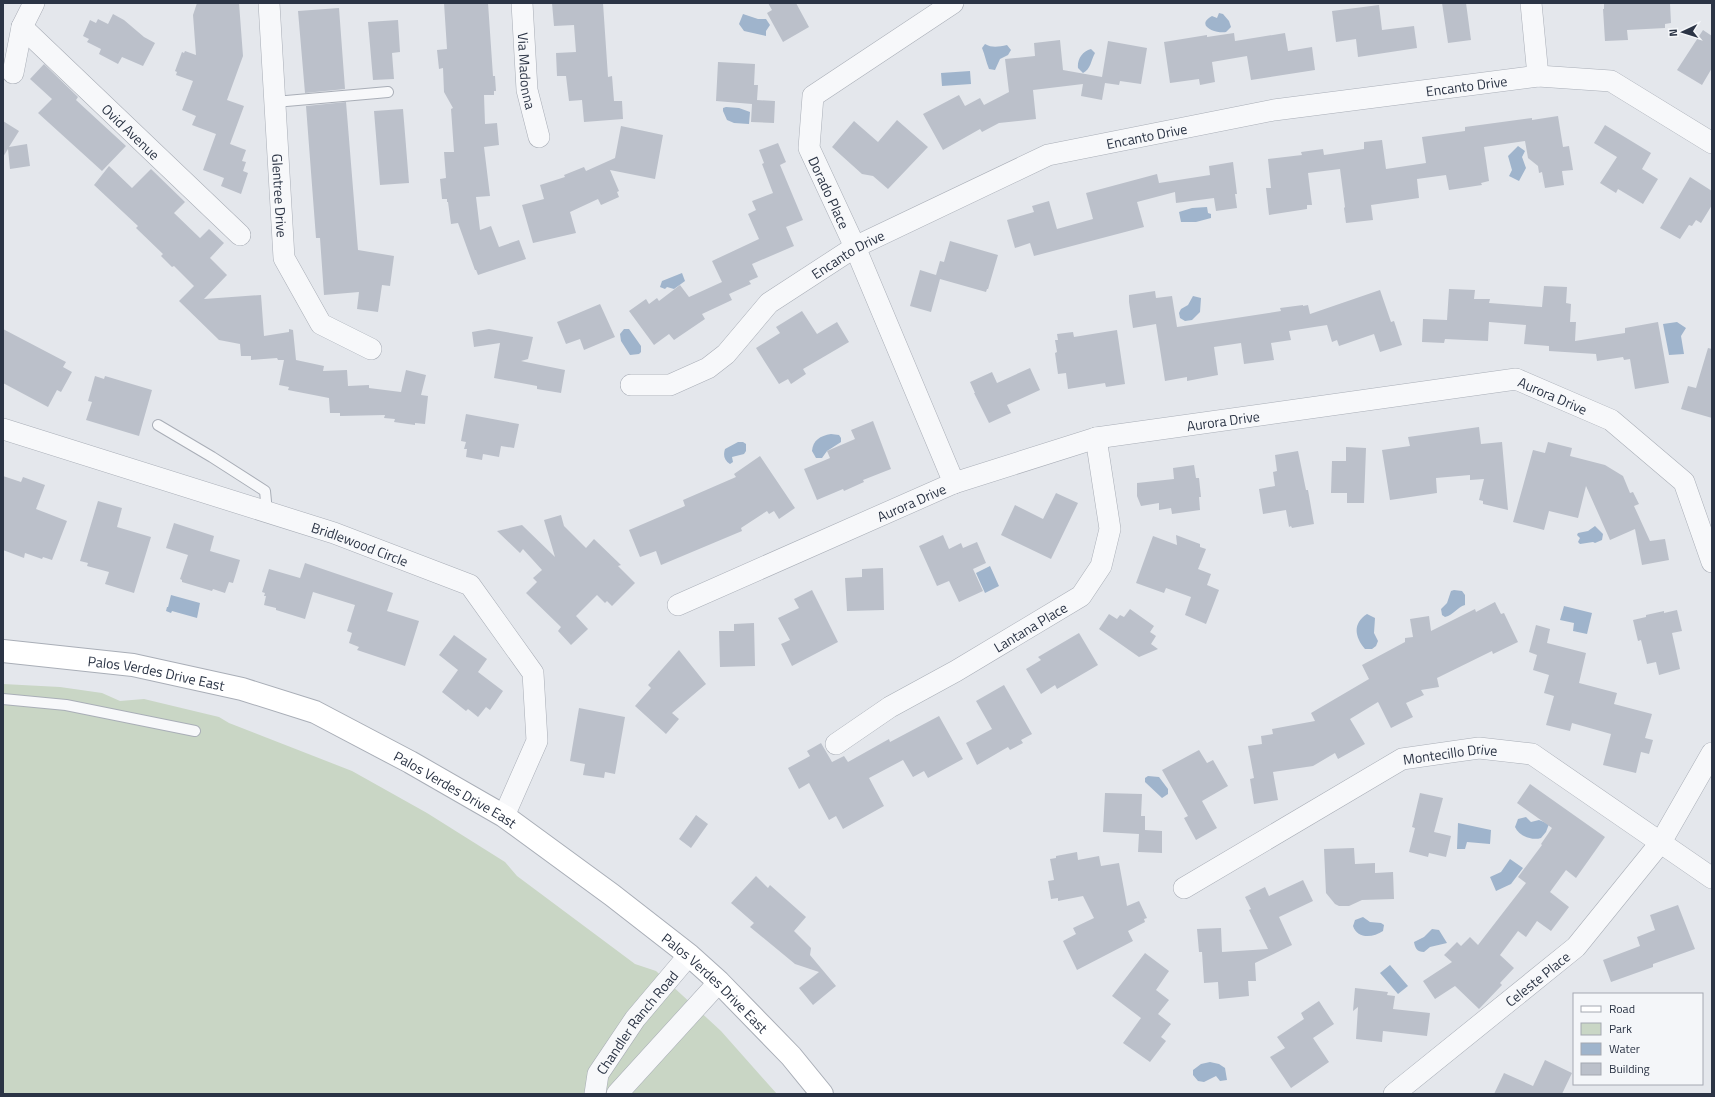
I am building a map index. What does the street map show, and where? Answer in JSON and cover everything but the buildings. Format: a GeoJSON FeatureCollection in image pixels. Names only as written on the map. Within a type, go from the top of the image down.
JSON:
{"type":"FeatureCollection","features":[{"type":"Feature","properties":{"kind":"main road","name":"Palos Verdes Drive East"},"geometry":{"type":"LineString","coordinates":[[3,651],[133,665],[242,689],[315,712],[410,762],[504,816],[612,895],[689,955],[719,982],[791,1056],[822,1094]]}},
{"type":"Feature","properties":{"kind":"street"},"geometry":{"type":"LineString","coordinates":[[13,74],[22,27],[34,3]]}},
{"type":"Feature","properties":{"kind":"street","name":"Glentree Drive"},"geometry":{"type":"LineString","coordinates":[[269,3],[284,258],[321,324],[371,349]]}},
{"type":"Feature","properties":{"kind":"street","name":"Via Madonna"},"geometry":{"type":"LineString","coordinates":[[522,3],[528,90],[539,137]]}},
{"type":"Feature","properties":{"kind":"street","name":"Dorado Place"},"geometry":{"type":"LineString","coordinates":[[953,3],[813,96],[809,148],[855,247],[954,483]]}},
{"type":"Feature","properties":{"kind":"street"},"geometry":{"type":"LineString","coordinates":[[1531,3],[1538,76]]}},
{"type":"Feature","properties":{"kind":"street","name":"Ovid Avenue"},"geometry":{"type":"LineString","coordinates":[[22,27],[240,235]]}},
{"type":"Feature","properties":{"kind":"street","name":"Encanto Drive"},"geometry":{"type":"LineString","coordinates":[[631,385],[670,385],[708,368],[726,354],[769,303],[855,247],[1048,155],[1274,110],[1538,76],[1611,81],[1712,143]]}},
{"type":"Feature","properties":{"kind":"street","name":"Aurora Drive"},"geometry":{"type":"LineString","coordinates":[[678,605],[954,483],[1096,438],[1516,379],[1611,420],[1684,482],[1712,562]]}},
{"type":"Feature","properties":{"kind":"street","name":"Bridlewood Circle"},"geometry":{"type":"LineString","coordinates":[[3,429],[334,533],[470,585],[533,673],[537,741],[504,816]]}},
{"type":"Feature","properties":{"kind":"street","name":"Lantana Place"},"geometry":{"type":"LineString","coordinates":[[836,744],[890,707],[956,671],[1081,596],[1101,566],[1110,529],[1096,438]]}},
{"type":"Feature","properties":{"kind":"street","name":"Montecillo Drive"},"geometry":{"type":"LineString","coordinates":[[1184,888],[1402,759],[1479,748],[1532,754],[1712,878]]}},
{"type":"Feature","properties":{"kind":"street"},"geometry":{"type":"LineString","coordinates":[[1661,842],[1712,753]]}},
{"type":"Feature","properties":{"kind":"street","name":"Celeste Place"},"geometry":{"type":"LineString","coordinates":[[1394,1094],[1576,947],[1661,842]]}},
{"type":"Feature","properties":{"kind":"street","name":"Chandler Ranch Road"},"geometry":{"type":"LineString","coordinates":[[595,1094],[598,1074],[635,1019],[689,955]]}},
{"type":"Feature","properties":{"kind":"street","name":"Chandler Ranch Road"},"geometry":{"type":"LineString","coordinates":[[617,1094],[719,982]]}},
{"type":"Feature","properties":{"kind":"lane"},"geometry":{"type":"LineString","coordinates":[[275,102],[388,92]]}},
{"type":"Feature","properties":{"kind":"lane"},"geometry":{"type":"LineString","coordinates":[[158,425],[265,491],[267,512]]}},
{"type":"Feature","properties":{"kind":"lane"},"geometry":{"type":"LineString","coordinates":[[3,699],[66,705],[194,730]]}},
{"type":"Feature","properties":{"kind":"green space"},"geometry":{"type":"Polygon","coordinates":[[[3,684],[60,687],[102,693],[120,701],[144,699],[219,717],[229,723],[352,771],[427,813],[505,862],[517,876],[635,964],[656,971],[721,1031],[777,1094],[3,1094],[3,684]]]}},
{"type":"Feature","properties":{"kind":"water"},"geometry":{"type":"Polygon","coordinates":[[[1219,13],[1223,14],[1229,21],[1231,27],[1226,32],[1217,32],[1206,26],[1205,23],[1207,20],[1212,16],[1217,18],[1219,13]]]}},
{"type":"Feature","properties":{"kind":"water"},"geometry":{"type":"Polygon","coordinates":[[[743,14],[758,19],[766,19],[770,25],[766,31],[766,36],[744,31],[739,24],[743,14]]]}},
{"type":"Feature","properties":{"kind":"water"},"geometry":{"type":"Polygon","coordinates":[[[985,44],[995,47],[1007,45],[1011,50],[1008,55],[1000,59],[995,70],[989,69],[982,48],[985,44]]]}},
{"type":"Feature","properties":{"kind":"water"},"geometry":{"type":"Polygon","coordinates":[[[1091,49],[1095,53],[1089,67],[1083,73],[1078,68],[1079,59],[1085,52],[1091,49]]]}},
{"type":"Feature","properties":{"kind":"water"},"geometry":{"type":"Polygon","coordinates":[[[970,71],[971,84],[942,86],[941,73],[970,71]]]}},
{"type":"Feature","properties":{"kind":"water"},"geometry":{"type":"Polygon","coordinates":[[[723,108],[739,108],[750,112],[749,124],[734,123],[727,120],[723,111],[723,108]]]}},
{"type":"Feature","properties":{"kind":"water"},"geometry":{"type":"Polygon","coordinates":[[[1518,146],[1525,151],[1522,157],[1526,168],[1519,181],[1509,176],[1512,170],[1508,156],[1518,146]]]}},
{"type":"Feature","properties":{"kind":"water"},"geometry":{"type":"Polygon","coordinates":[[[1207,207],[1208,213],[1211,214],[1211,218],[1196,222],[1181,222],[1179,212],[1192,208],[1207,207]]]}},
{"type":"Feature","properties":{"kind":"water"},"geometry":{"type":"Polygon","coordinates":[[[682,273],[685,281],[674,289],[667,287],[665,289],[660,287],[662,281],[682,273]]]}},
{"type":"Feature","properties":{"kind":"water"},"geometry":{"type":"Polygon","coordinates":[[[1193,296],[1201,298],[1200,312],[1192,320],[1185,321],[1180,318],[1179,313],[1181,309],[1188,305],[1193,296]]]}},
{"type":"Feature","properties":{"kind":"water"},"geometry":{"type":"Polygon","coordinates":[[[1677,322],[1686,328],[1681,336],[1684,354],[1669,355],[1663,324],[1677,322]]]}},
{"type":"Feature","properties":{"kind":"water"},"geometry":{"type":"Polygon","coordinates":[[[624,329],[629,329],[641,346],[641,352],[639,354],[630,355],[621,341],[620,334],[624,329]]]}},
{"type":"Feature","properties":{"kind":"water"},"geometry":{"type":"Polygon","coordinates":[[[831,434],[839,435],[841,442],[827,451],[822,458],[816,458],[812,451],[814,444],[820,437],[831,434]]]}},
{"type":"Feature","properties":{"kind":"water"},"geometry":{"type":"Polygon","coordinates":[[[738,442],[743,442],[746,444],[746,451],[744,454],[732,457],[733,462],[730,464],[724,457],[725,449],[738,442]]]}},
{"type":"Feature","properties":{"kind":"water"},"geometry":{"type":"Polygon","coordinates":[[[1595,526],[1603,534],[1602,540],[1595,543],[1580,544],[1578,542],[1580,538],[1577,535],[1578,533],[1588,531],[1595,526]]]}},
{"type":"Feature","properties":{"kind":"water"},"geometry":{"type":"Polygon","coordinates":[[[990,566],[999,586],[985,593],[976,573],[990,566]]]}},
{"type":"Feature","properties":{"kind":"water"},"geometry":{"type":"Polygon","coordinates":[[[1451,591],[1462,591],[1465,595],[1465,605],[1460,607],[1451,615],[1445,617],[1442,615],[1441,609],[1447,603],[1451,591]]]}},
{"type":"Feature","properties":{"kind":"water"},"geometry":{"type":"Polygon","coordinates":[[[171,595],[200,603],[197,618],[172,611],[171,613],[166,611],[171,595]]]}},
{"type":"Feature","properties":{"kind":"water"},"geometry":{"type":"Polygon","coordinates":[[[1564,606],[1592,613],[1587,634],[1573,631],[1574,623],[1560,620],[1564,606]]]}},
{"type":"Feature","properties":{"kind":"water"},"geometry":{"type":"Polygon","coordinates":[[[1367,614],[1375,618],[1374,633],[1378,641],[1376,646],[1372,649],[1365,649],[1357,635],[1357,626],[1362,618],[1367,614]]]}},
{"type":"Feature","properties":{"kind":"water"},"geometry":{"type":"Polygon","coordinates":[[[1148,776],[1159,777],[1168,789],[1168,794],[1162,798],[1145,782],[1145,778],[1148,776]]]}},
{"type":"Feature","properties":{"kind":"water"},"geometry":{"type":"Polygon","coordinates":[[[1526,817],[1531,822],[1539,820],[1549,824],[1546,832],[1541,838],[1534,839],[1519,833],[1515,827],[1518,819],[1526,817]]]}},
{"type":"Feature","properties":{"kind":"water"},"geometry":{"type":"Polygon","coordinates":[[[1458,823],[1491,830],[1490,844],[1467,842],[1465,849],[1457,849],[1458,823]]]}},
{"type":"Feature","properties":{"kind":"water"},"geometry":{"type":"Polygon","coordinates":[[[1510,859],[1523,868],[1511,884],[1496,891],[1490,877],[1501,872],[1510,859]]]}},
{"type":"Feature","properties":{"kind":"water"},"geometry":{"type":"Polygon","coordinates":[[[1363,917],[1370,922],[1381,923],[1384,925],[1383,931],[1370,936],[1358,933],[1353,926],[1355,920],[1363,917]]]}},
{"type":"Feature","properties":{"kind":"water"},"geometry":{"type":"Polygon","coordinates":[[[1432,929],[1439,930],[1447,943],[1430,947],[1424,952],[1418,950],[1414,942],[1424,937],[1432,929]]]}},
{"type":"Feature","properties":{"kind":"water"},"geometry":{"type":"Polygon","coordinates":[[[1390,965],[1408,986],[1398,994],[1380,973],[1390,965]]]}},
{"type":"Feature","properties":{"kind":"water"},"geometry":{"type":"Polygon","coordinates":[[[1210,1062],[1219,1064],[1225,1068],[1227,1080],[1220,1081],[1216,1076],[1204,1082],[1198,1081],[1193,1075],[1193,1070],[1201,1064],[1210,1062]]]}}]}
